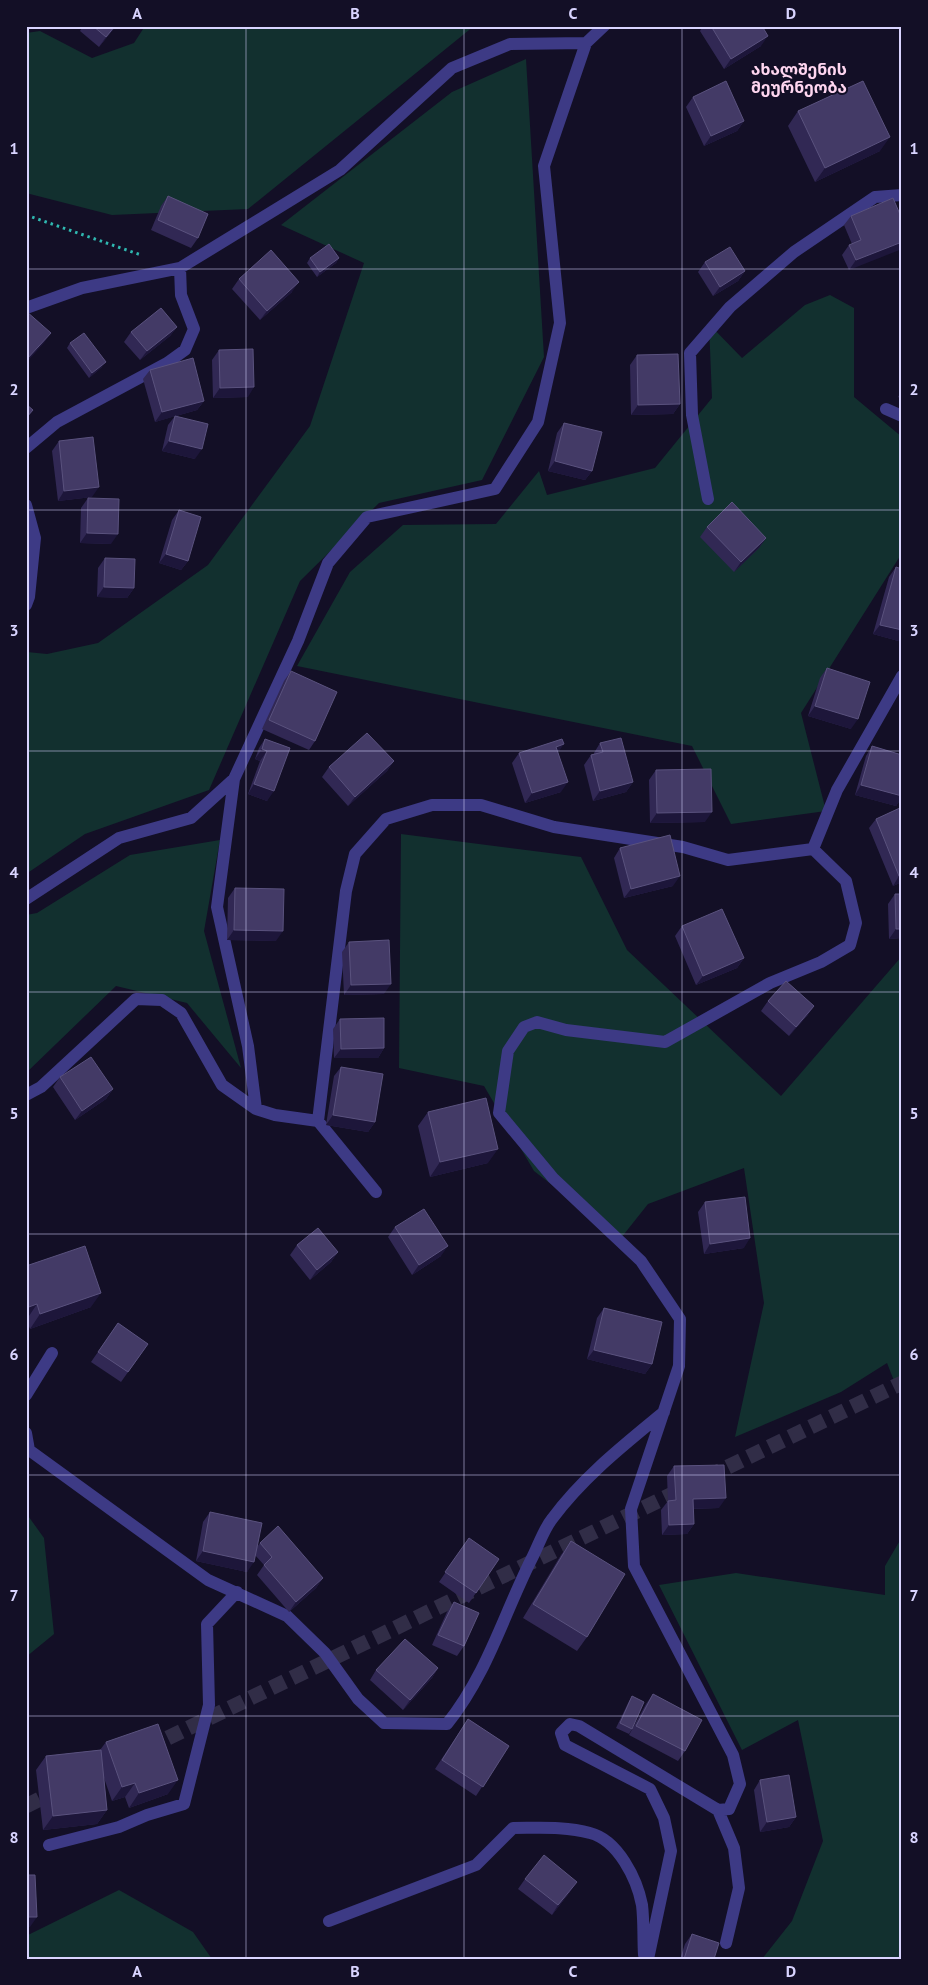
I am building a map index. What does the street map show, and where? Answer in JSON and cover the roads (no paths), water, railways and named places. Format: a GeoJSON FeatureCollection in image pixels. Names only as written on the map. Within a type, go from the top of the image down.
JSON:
{"type":"FeatureCollection","features":[{"type":"Feature","properties":{"kind":"street"},"geometry":{"type":"LineString","coordinates":[[256,1109],[248,1046],[217,907],[234,779],[298,641],[328,563],[367,517],[495,490],[538,422],[560,324],[544,166],[586,44],[604,26]]}},
{"type":"Feature","properties":{"kind":"street"},"geometry":{"type":"LineString","coordinates":[[26,308],[82,288],[180,268],[340,170],[452,68],[510,44],[586,44]]}},
{"type":"Feature","properties":{"kind":"street"},"geometry":{"type":"LineString","coordinates":[[708,499],[692,415],[690,353],[730,307],[794,252],[876,197],[902,194]]}},
{"type":"Feature","properties":{"kind":"street"},"geometry":{"type":"LineString","coordinates":[[26,448],[57,422],[167,363],[185,350],[194,330],[182,296],[180,268]]}},
{"type":"Feature","properties":{"kind":"street"},"geometry":{"type":"LineString","coordinates":[[886,409],[902,416]]}},
{"type":"Feature","properties":{"kind":"street"},"geometry":{"type":"LineString","coordinates":[[26,505],[35,538],[29,597],[26,605]]}},
{"type":"Feature","properties":{"kind":"street"},"geometry":{"type":"LineString","coordinates":[[813,848],[837,790],[902,676]]}},
{"type":"Feature","properties":{"kind":"street"},"geometry":{"type":"LineString","coordinates":[[26,899],[118,838],[191,818],[234,779]]}},
{"type":"Feature","properties":{"kind":"street"},"geometry":{"type":"LineString","coordinates":[[318,1121],[346,891],[355,854],[386,819],[432,805],[481,805],[554,828],[683,847],[728,860],[813,848]]}},
{"type":"Feature","properties":{"kind":"street"},"geometry":{"type":"LineString","coordinates":[[718,1810],[729,1809],[740,1784],[732,1755],[634,1566],[631,1509],[679,1366],[680,1319],[641,1261],[552,1178],[499,1114],[508,1051],[524,1027],[537,1022],[566,1030],[666,1042],[770,983],[821,962],[850,945],[856,923],[846,881],[813,848]]}},
{"type":"Feature","properties":{"kind":"street"},"geometry":{"type":"LineString","coordinates":[[26,1095],[41,1087],[136,999],[162,1000],[181,1013],[222,1085],[256,1109],[275,1115],[318,1121],[376,1192]]}},
{"type":"Feature","properties":{"kind":"street"},"geometry":{"type":"LineString","coordinates":[[26,1395],[52,1353]]}},
{"type":"Feature","properties":{"kind":"street"},"geometry":{"type":"LineString","coordinates":[[26,1433],[28,1450],[208,1580],[287,1616],[325,1653],[358,1699],[384,1723],[447,1724],[467,1699],[496,1639],[522,1576],[551,1520],[602,1463],[664,1412]]}},
{"type":"Feature","properties":{"kind":"street"},"geometry":{"type":"LineString","coordinates":[[49,1845],[119,1827],[147,1815],[184,1804],[209,1705],[207,1624],[237,1592]]}},
{"type":"Feature","properties":{"kind":"street"},"geometry":{"type":"LineString","coordinates":[[648,1959],[671,1851],[664,1818],[650,1789],[565,1745],[561,1733],[570,1724],[579,1726],[718,1810],[734,1848],[739,1888],[726,1943]]}},
{"type":"Feature","properties":{"kind":"street"},"geometry":{"type":"LineString","coordinates":[[329,1921],[476,1865],[513,1828],[551,1828],[592,1833],[618,1850],[630,1872],[642,1905],[644,1959]]}},
{"type":"Feature","properties":{"kind":"tunnel"},"geometry":{"type":"LineString","coordinates":[[707,1477],[902,1383]]}},
{"type":"Feature","properties":{"kind":"tunnel"},"geometry":{"type":"LineString","coordinates":[[147,1748],[687,1487]]}},
{"type":"Feature","properties":{"kind":"tunnel"},"geometry":{"type":"LineString","coordinates":[[26,1806],[56,1791]]}},
{"type":"Feature","properties":{"kind":"district","name":"ახალშენის მეურნეობა"},"geometry":{"type":"Point","coordinates":[799,78]}}]}
